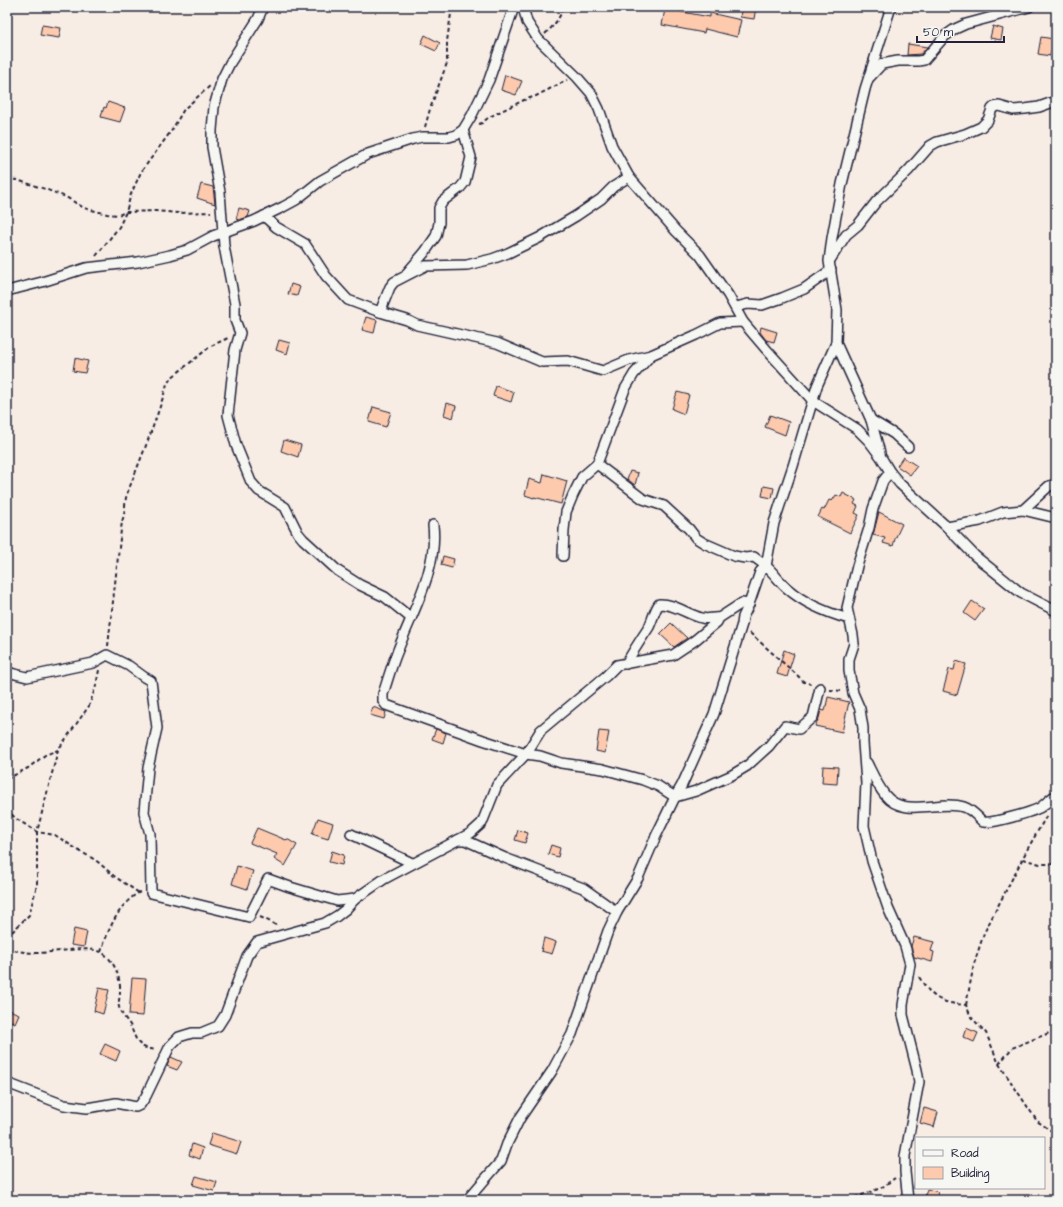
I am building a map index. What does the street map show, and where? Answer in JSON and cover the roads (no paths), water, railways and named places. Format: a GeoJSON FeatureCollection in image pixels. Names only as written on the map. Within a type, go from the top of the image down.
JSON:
{"type":"FeatureCollection","features":[{"type":"Feature","properties":{"kind":"street"},"geometry":{"type":"LineString","coordinates":[[263,7],[258,19],[230,63],[222,79],[214,107],[211,138],[220,192],[223,231],[235,304],[235,320],[240,333],[235,350],[228,415],[236,445],[251,482],[259,491],[285,507],[298,533],[330,564],[360,585],[385,597],[411,618]]}},
{"type":"Feature","properties":{"kind":"street"},"geometry":{"type":"LineString","coordinates":[[7,291],[86,268],[138,262],[187,250],[223,231],[242,226],[283,208],[296,200],[320,181],[356,160],[383,148],[422,137],[449,137],[463,130],[489,80],[513,10],[516,7]]}},
{"type":"Feature","properties":{"kind":"street"},"geometry":{"type":"LineString","coordinates":[[523,7],[528,22],[538,39],[577,77],[591,93],[599,109],[612,146],[629,177],[676,231],[700,255],[736,307],[743,322],[813,401],[857,430],[882,456]]}},
{"type":"Feature","properties":{"kind":"street"},"geometry":{"type":"LineString","coordinates":[[467,1200],[501,1161],[507,1144],[520,1118],[552,1071],[572,1034],[608,931],[638,878],[656,836],[682,785],[714,714],[743,617],[763,569],[774,523],[817,386],[836,343],[837,310],[830,265],[834,224],[842,184],[869,78],[891,7]]}},
{"type":"Feature","properties":{"kind":"street"},"geometry":{"type":"LineString","coordinates":[[869,78],[882,64],[898,61],[924,60],[945,36],[966,24],[1029,7]]}},
{"type":"Feature","properties":{"kind":"street"},"geometry":{"type":"LineString","coordinates":[[736,307],[748,304],[762,305],[804,288],[830,265],[846,235],[858,225],[876,202],[908,171],[930,146],[937,142],[965,134],[981,127],[988,120],[994,106],[1013,110],[1039,107],[1056,101]]}},
{"type":"Feature","properties":{"kind":"street"},"geometry":{"type":"LineString","coordinates":[[402,278],[426,252],[436,236],[439,223],[439,208],[443,201],[460,188],[465,182],[471,157],[463,130]]}},
{"type":"Feature","properties":{"kind":"street"},"geometry":{"type":"LineString","coordinates":[[380,312],[390,287],[394,282],[425,266],[467,265],[492,259],[508,252],[539,238],[576,216],[601,199],[613,187],[629,177]]}},
{"type":"Feature","properties":{"kind":"street"},"geometry":{"type":"LineString","coordinates":[[264,216],[276,227],[305,244],[326,276],[348,300],[407,320],[417,325],[496,343],[542,362],[568,361],[603,371],[629,360],[651,355],[720,323],[743,322]]}},
{"type":"Feature","properties":{"kind":"street"},"geometry":{"type":"LineString","coordinates":[[836,343],[871,420],[882,456],[890,472],[900,484],[947,526],[975,556],[1007,582],[1034,601],[1056,612]]}},
{"type":"Feature","properties":{"kind":"street"},"geometry":{"type":"LineString","coordinates":[[564,556],[566,512],[582,477],[597,464],[625,389],[634,374],[651,355]]}},
{"type":"Feature","properties":{"kind":"street"},"geometry":{"type":"LineString","coordinates":[[871,420],[894,434],[908,447]]}},
{"type":"Feature","properties":{"kind":"street"},"geometry":{"type":"LineString","coordinates":[[597,464],[643,499],[664,506],[689,529],[696,538],[734,556],[745,558],[754,557],[763,569]]}},
{"type":"Feature","properties":{"kind":"street"},"geometry":{"type":"LineString","coordinates":[[890,472],[883,481],[875,502],[869,528],[856,566],[847,608],[854,644],[849,659],[849,670],[853,693],[860,709],[863,728],[862,743],[866,783],[864,826],[872,861],[888,908],[905,946],[910,964],[903,1005],[903,1015],[919,1082],[905,1156],[908,1200]]}},
{"type":"Feature","properties":{"kind":"street"},"geometry":{"type":"LineString","coordinates":[[1023,510],[1049,486],[1056,484]]}},
{"type":"Feature","properties":{"kind":"street"},"geometry":{"type":"LineString","coordinates":[[947,526],[980,521],[1003,512],[1023,510],[1056,518]]}},
{"type":"Feature","properties":{"kind":"street"},"geometry":{"type":"LineString","coordinates":[[433,525],[433,556],[426,580],[397,651],[383,694],[383,701],[386,705],[526,754],[540,756],[560,763],[575,766],[603,769],[643,780],[658,786],[675,797],[696,791],[732,775],[747,766],[769,746],[785,726],[798,729],[813,717],[820,688]]}},
{"type":"Feature","properties":{"kind":"street"},"geometry":{"type":"LineString","coordinates":[[763,569],[768,567],[775,573],[789,591],[820,609],[849,619]]}},
{"type":"Feature","properties":{"kind":"street"},"geometry":{"type":"LineString","coordinates":[[626,664],[639,644],[643,634],[649,627],[655,609],[659,604],[666,603],[690,615],[705,619],[714,617],[719,618]]}},
{"type":"Feature","properties":{"kind":"street"},"geometry":{"type":"LineString","coordinates":[[7,1083],[64,1105],[87,1108],[116,1103],[136,1107],[140,1105],[146,1096],[170,1046],[179,1037],[192,1033],[201,1033],[218,1026],[225,1015],[247,956],[257,942],[325,923],[337,916],[355,899],[384,879],[471,833],[482,823],[497,785],[526,754],[540,730],[606,676],[617,665],[673,655],[718,622],[719,618],[742,603],[749,604]]}},
{"type":"Feature","properties":{"kind":"street"},"geometry":{"type":"LineString","coordinates":[[7,672],[27,677],[93,663],[107,656],[129,666],[151,681],[157,728],[148,768],[144,812],[150,834],[151,893],[249,917],[268,879],[337,901],[355,899]]}},
{"type":"Feature","properties":{"kind":"street"},"geometry":{"type":"LineString","coordinates":[[864,757],[885,796],[903,806],[915,807],[953,805],[964,807],[983,822],[987,823],[1007,819],[1040,808],[1053,797]]}},
{"type":"Feature","properties":{"kind":"street"},"geometry":{"type":"LineString","coordinates":[[351,834],[412,863]]}},
{"type":"Feature","properties":{"kind":"street"},"geometry":{"type":"LineString","coordinates":[[458,840],[465,840],[529,868],[584,888],[618,912]]}}]}
